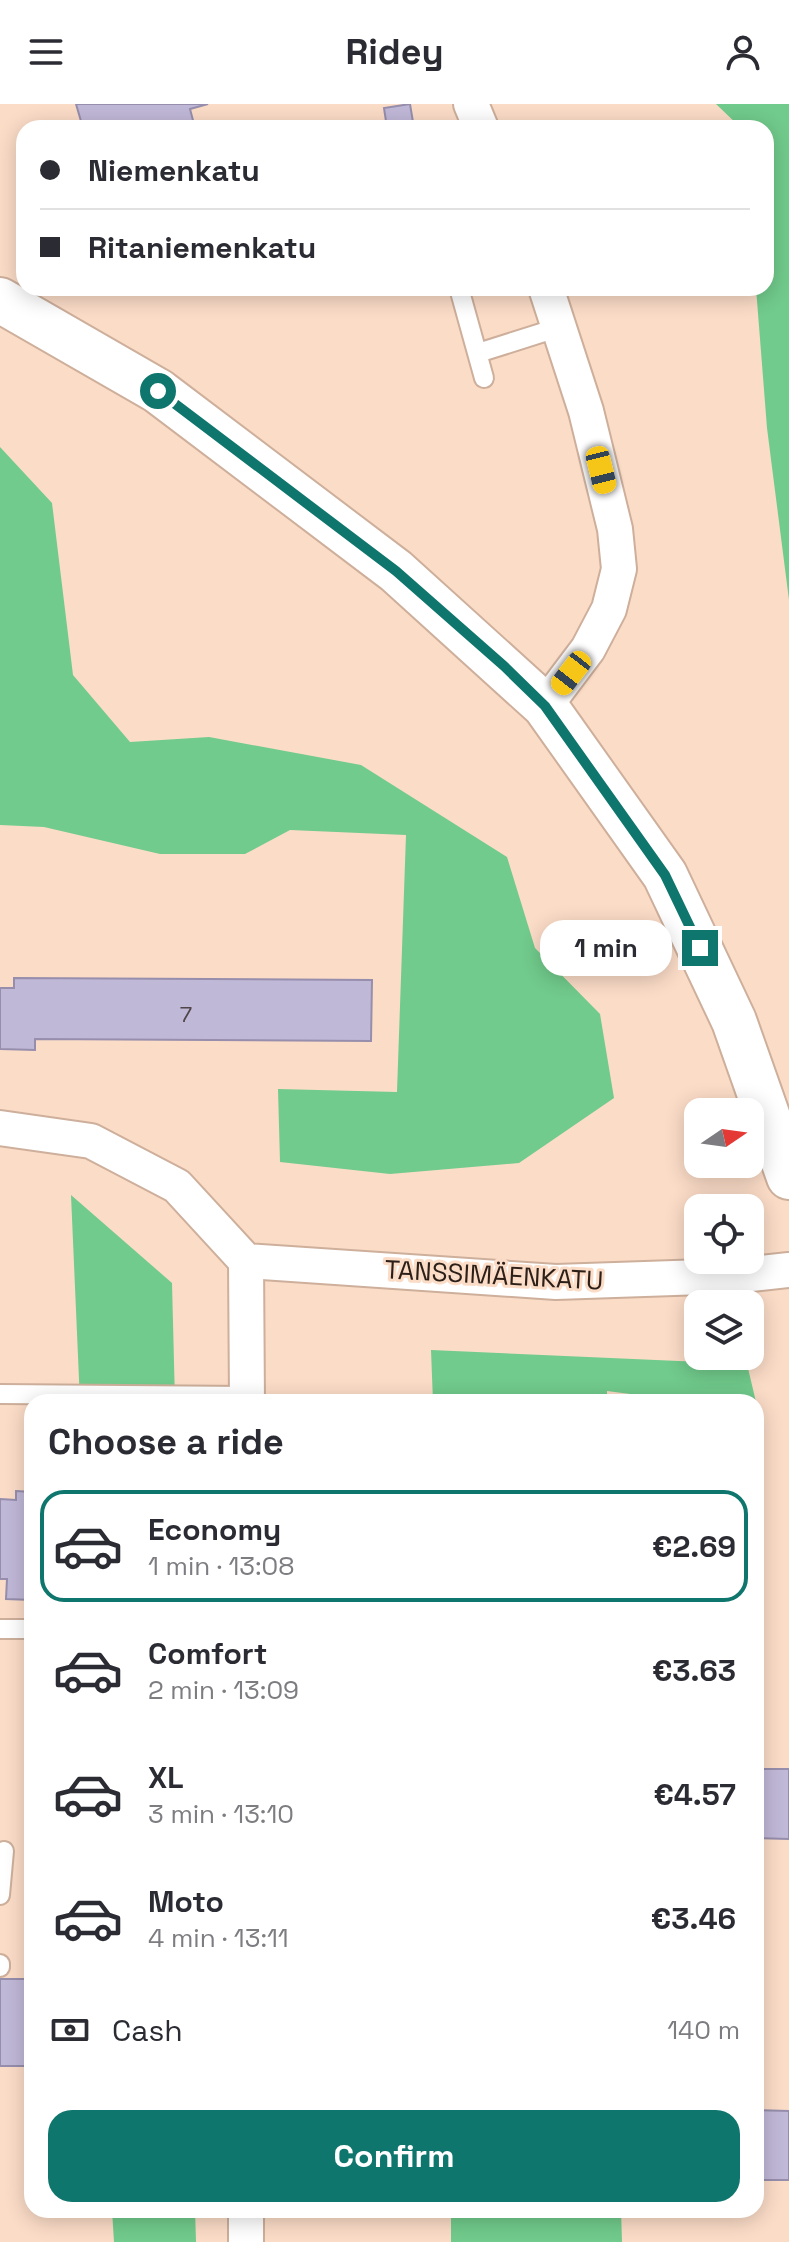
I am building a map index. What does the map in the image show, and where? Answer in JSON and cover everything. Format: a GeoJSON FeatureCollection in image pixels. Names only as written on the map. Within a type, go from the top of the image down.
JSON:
{"type":"FeatureCollection","features":[{"type":"Feature","properties":{"kind":"street"},"geometry":{"type":"LineString","coordinates":[[545,706],[588,649],[609,609],[619,569],[615,529],[586,411],[549,296]]}},
{"type":"Feature","properties":{"kind":"street"},"geometry":{"type":"LineString","coordinates":[[0,300],[158,391],[396,571],[545,706],[665,875],[734,1021],[789,1177]]}},
{"type":"Feature","properties":{"kind":"street"},"geometry":{"type":"LineString","coordinates":[[0,1128],[91,1141],[177,1186],[246,1261],[247,1394]]}},
{"type":"Feature","properties":{"kind":"street","name":"TANSSIMÄENKATU"},"geometry":{"type":"LineString","coordinates":[[246,1261],[556,1282],[733,1276],[789,1270]]}},
{"type":"Feature","properties":{"kind":"street"},"geometry":{"type":"LineString","coordinates":[[246,2218],[246,2242]]}},
{"type":"Feature","properties":{"kind":"lane"},"geometry":{"type":"LineString","coordinates":[[461,296],[484,378]]}},
{"type":"Feature","properties":{"kind":"lane"},"geometry":{"type":"LineString","coordinates":[[478,353],[560,327]]}},
{"type":"Feature","properties":{"kind":"lane"},"geometry":{"type":"LineString","coordinates":[[0,1394],[24,1394]]}},
{"type":"Feature","properties":{"kind":"lane"},"geometry":{"type":"LineString","coordinates":[[0,1629],[24,1629]]}},
{"type":"Feature","properties":{"kind":"lane"},"geometry":{"type":"LineString","coordinates":[[0,1895],[4,1851]]}},
{"type":"Feature","properties":{"kind":"green space"},"geometry":{"type":"Polygon","coordinates":[[[716,104],[789,104],[789,600],[767,428],[757,296],[774,296],[774,120],[733,120],[716,104]]]}},
{"type":"Feature","properties":{"kind":"green space"},"geometry":{"type":"Polygon","coordinates":[[[0,447],[52,503],[73,675],[130,742],[209,737],[361,765],[507,857],[535,948],[600,1014],[614,1098],[519,1163],[390,1174],[280,1162],[278,1089],[397,1092],[406,835],[290,830],[245,854],[160,854],[44,827],[0,825],[0,447]]]}},
{"type":"Feature","properties":{"kind":"green space"},"geometry":{"type":"Polygon","coordinates":[[[71,1195],[172,1283],[175,1394],[80,1394],[71,1195]]]}},
{"type":"Feature","properties":{"kind":"green space"},"geometry":{"type":"Polygon","coordinates":[[[431,1350],[684,1361],[684,1370],[748,1370],[754,1394],[630,1394],[607,1391],[607,1394],[433,1394],[431,1350]]]}},
{"type":"Feature","properties":{"kind":"green space"},"geometry":{"type":"Polygon","coordinates":[[[112,2218],[195,2218],[196,2242],[114,2242],[112,2218]]]}},
{"type":"Feature","properties":{"kind":"green space"},"geometry":{"type":"Polygon","coordinates":[[[451,2218],[621,2218],[622,2242],[451,2242],[451,2218]]]}},
{"type":"Feature","properties":{"kind":"building"},"geometry":{"type":"Polygon","coordinates":[[[76,104],[208,104],[190,109],[193,120],[81,120],[76,104]]]}},
{"type":"Feature","properties":{"kind":"building"},"geometry":{"type":"Polygon","coordinates":[[[410,104],[413,120],[386,120],[384,108],[410,104]]]}},
{"type":"Feature","properties":{"kind":"building"},"geometry":{"type":"Polygon","coordinates":[[[14,978],[372,980],[371,1041],[35,1039],[35,1050],[0,1049],[0,988],[14,988],[14,978]]]}},
{"type":"Feature","properties":{"kind":"building"},"geometry":{"type":"Polygon","coordinates":[[[16,1491],[24,1492],[24,1600],[6,1599],[7,1579],[0,1579],[0,1499],[16,1500],[16,1491]]]}},
{"type":"Feature","properties":{"kind":"building"},"geometry":{"type":"Polygon","coordinates":[[[764,1769],[789,1769],[789,1839],[764,1838],[764,1769]]]}},
{"type":"Feature","properties":{"kind":"building"},"geometry":{"type":"Polygon","coordinates":[[[0,1979],[24,1979],[24,2066],[0,2066],[0,1979]]]}},
{"type":"Feature","properties":{"kind":"building"},"geometry":{"type":"Polygon","coordinates":[[[764,2110],[789,2111],[789,2180],[764,2180],[764,2110]]]}},
{"type":"Feature","properties":{"kind":"route"},"geometry":{"type":"LineString","coordinates":[[158,391],[396,571],[545,706],[665,875],[700,948]]}}]}
